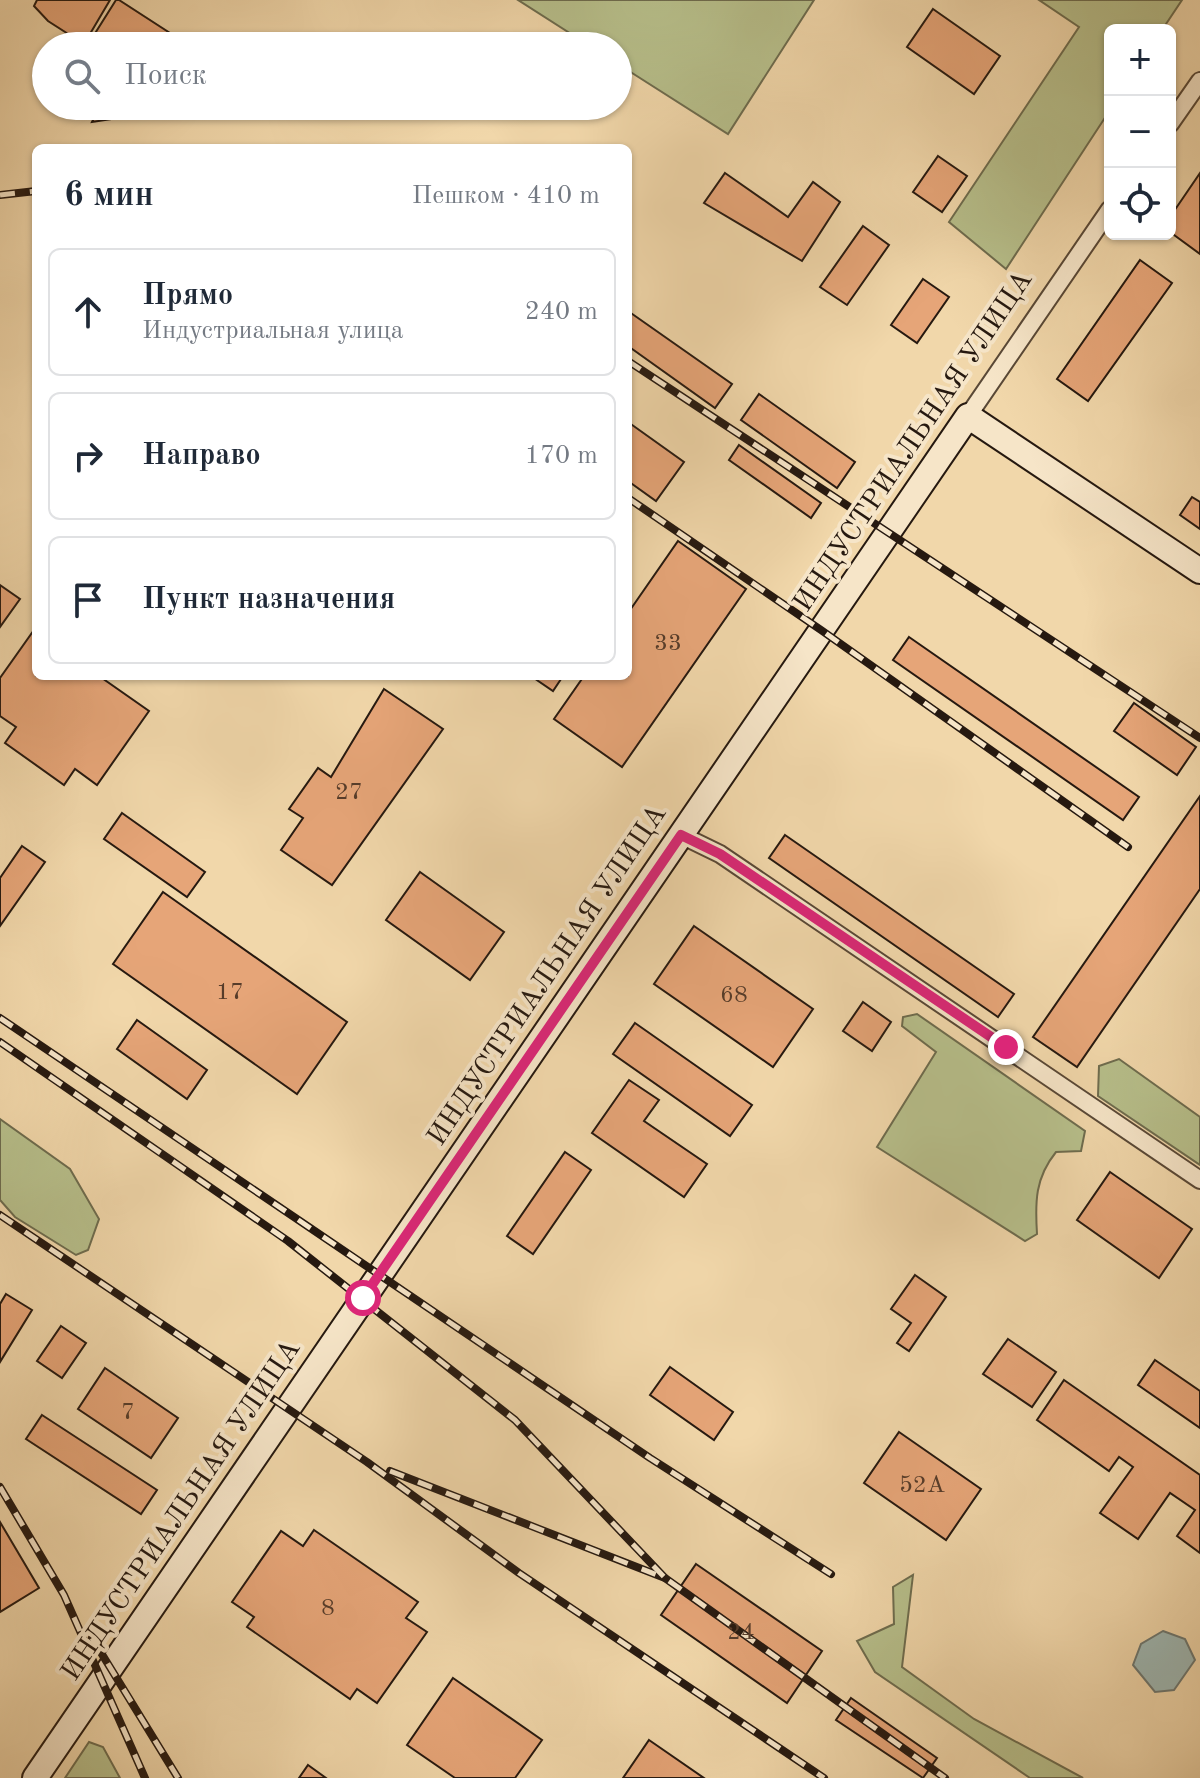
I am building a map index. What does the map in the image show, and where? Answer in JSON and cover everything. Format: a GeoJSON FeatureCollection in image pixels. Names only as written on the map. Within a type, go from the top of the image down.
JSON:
{"type":"FeatureCollection","features":[{"type":"Feature","properties":{"kind":"street"},"geometry":{"type":"LineString","coordinates":[[1176,115],[1200,81]]}},
{"type":"Feature","properties":{"kind":"street","name":"ИНДУСТРИАЛЬНАЯ УЛИЦА"},"geometry":{"type":"LineString","coordinates":[[35,1778],[1104,218]]}},
{"type":"Feature","properties":{"kind":"street"},"geometry":{"type":"LineString","coordinates":[[968,416],[1200,571]]}},
{"type":"Feature","properties":{"kind":"street"},"geometry":{"type":"LineString","coordinates":[[681,835],[720,854],[1200,1180]]}},
{"type":"Feature","properties":{"kind":"green space"},"geometry":{"type":"Polygon","coordinates":[[[518,0],[814,0],[728,134],[632,73],[632,32],[568,32],[518,0]]]}},
{"type":"Feature","properties":{"kind":"green space"},"geometry":{"type":"Polygon","coordinates":[[[1039,0],[1182,0],[1166,24],[1104,24],[1104,119],[1006,269],[949,222],[1079,27],[1039,0]]]}},
{"type":"Feature","properties":{"kind":"green space"},"geometry":{"type":"Polygon","coordinates":[[[917,1014],[1085,1131],[1081,1151],[1056,1152],[1044,1171],[1038,1191],[1037,1234],[1025,1241],[877,1147],[936,1052],[902,1026],[903,1017],[917,1014]]]}},
{"type":"Feature","properties":{"kind":"green space"},"geometry":{"type":"Polygon","coordinates":[[[1119,1059],[1200,1117],[1200,1165],[1098,1096],[1099,1066],[1119,1059]]]}},
{"type":"Feature","properties":{"kind":"green space"},"geometry":{"type":"Polygon","coordinates":[[[0,1119],[70,1169],[99,1219],[88,1250],[76,1255],[15,1217],[0,1200],[0,1119]]]}},
{"type":"Feature","properties":{"kind":"green space"},"geometry":{"type":"Polygon","coordinates":[[[913,1575],[902,1667],[974,1719],[1083,1778],[1030,1778],[875,1672],[857,1641],[894,1624],[893,1587],[913,1575]]]}},
{"type":"Feature","properties":{"kind":"green space"},"geometry":{"type":"Polygon","coordinates":[[[89,1742],[103,1747],[120,1778],[65,1778],[89,1742]]]}},
{"type":"Feature","properties":{"kind":"water"},"geometry":{"type":"Polygon","coordinates":[[[1163,1631],[1185,1639],[1195,1660],[1174,1690],[1155,1692],[1133,1665],[1141,1644],[1163,1631]]]}},
{"type":"Feature","properties":{"kind":"building"},"geometry":{"type":"Polygon","coordinates":[[[37,0],[110,0],[91,32],[65,32],[48,21],[34,6],[37,0]]]}},
{"type":"Feature","properties":{"kind":"building"},"geometry":{"type":"Polygon","coordinates":[[[116,0],[119,0],[168,32],[96,32],[116,0]]]}},
{"type":"Feature","properties":{"kind":"building"},"geometry":{"type":"Polygon","coordinates":[[[933,9],[1000,56],[974,94],[907,47],[933,9]]]}},
{"type":"Feature","properties":{"kind":"building"},"geometry":{"type":"Polygon","coordinates":[[[938,156],[967,176],[942,212],[913,192],[938,156]]]}},
{"type":"Feature","properties":{"kind":"building"},"geometry":{"type":"Polygon","coordinates":[[[725,173],[788,217],[813,182],[840,202],[802,261],[704,203],[725,173]]]}},
{"type":"Feature","properties":{"kind":"building"},"geometry":{"type":"Polygon","coordinates":[[[1200,173],[1200,254],[1176,236],[1176,208],[1200,173]]]}},
{"type":"Feature","properties":{"kind":"building"},"geometry":{"type":"Polygon","coordinates":[[[863,226],[889,245],[847,305],[820,287],[863,226]]]}},
{"type":"Feature","properties":{"kind":"building"},"geometry":{"type":"Polygon","coordinates":[[[1140,260],[1172,283],[1088,401],[1057,379],[1140,260]]]}},
{"type":"Feature","properties":{"kind":"building"},"geometry":{"type":"Polygon","coordinates":[[[923,279],[949,297],[917,343],[891,325],[923,279]]]}},
{"type":"Feature","properties":{"kind":"building"},"geometry":{"type":"Polygon","coordinates":[[[632,314],[732,384],[715,408],[632,349],[632,314]]]}},
{"type":"Feature","properties":{"kind":"building"},"geometry":{"type":"Polygon","coordinates":[[[759,394],[855,462],[837,488],[741,420],[759,394]]]}},
{"type":"Feature","properties":{"kind":"building"},"geometry":{"type":"Polygon","coordinates":[[[632,425],[684,462],[656,501],[632,484],[632,425]]]}},
{"type":"Feature","properties":{"kind":"building"},"geometry":{"type":"Polygon","coordinates":[[[739,445],[821,503],[811,518],[729,460],[739,445]]]}},
{"type":"Feature","properties":{"kind":"building"},"geometry":{"type":"Polygon","coordinates":[[[1192,497],[1200,502],[1200,529],[1180,515],[1192,497]]]}},
{"type":"Feature","properties":{"kind":"building"},"geometry":{"type":"Polygon","coordinates":[[[678,541],[746,589],[622,767],[554,719],[581,680],[632,680],[632,607],[678,541]]]}},
{"type":"Feature","properties":{"kind":"building"},"geometry":{"type":"Polygon","coordinates":[[[0,585],[20,599],[0,627],[0,585]]]}},
{"type":"Feature","properties":{"kind":"building"},"geometry":{"type":"Polygon","coordinates":[[[32,633],[32,680],[105,680],[149,711],[97,785],[75,769],[64,785],[5,743],[16,727],[0,716],[0,678],[32,633]]]}},
{"type":"Feature","properties":{"kind":"building"},"geometry":{"type":"Polygon","coordinates":[[[909,637],[1139,797],[1123,820],[893,660],[909,637]]]}},
{"type":"Feature","properties":{"kind":"building"},"geometry":{"type":"Polygon","coordinates":[[[537,680],[560,680],[553,691],[537,680]]]}},
{"type":"Feature","properties":{"kind":"building"},"geometry":{"type":"Polygon","coordinates":[[[384,689],[443,729],[332,885],[281,850],[303,818],[289,809],[318,768],[331,777],[384,689]]]}},
{"type":"Feature","properties":{"kind":"building"},"geometry":{"type":"Polygon","coordinates":[[[1134,703],[1196,747],[1177,775],[1114,731],[1134,703]]]}},
{"type":"Feature","properties":{"kind":"building"},"geometry":{"type":"Polygon","coordinates":[[[1200,796],[1200,889],[1077,1067],[1033,1037],[1200,796]]]}},
{"type":"Feature","properties":{"kind":"building"},"geometry":{"type":"Polygon","coordinates":[[[122,813],[205,872],[187,897],[104,839],[122,813]]]}},
{"type":"Feature","properties":{"kind":"building"},"geometry":{"type":"Polygon","coordinates":[[[785,835],[1014,994],[998,1017],[769,858],[785,835]]]}},
{"type":"Feature","properties":{"kind":"building"},"geometry":{"type":"Polygon","coordinates":[[[22,846],[45,862],[0,926],[0,878],[22,846]]]}},
{"type":"Feature","properties":{"kind":"building"},"geometry":{"type":"Polygon","coordinates":[[[420,872],[504,932],[470,980],[386,920],[420,872]]]}},
{"type":"Feature","properties":{"kind":"building"},"geometry":{"type":"Polygon","coordinates":[[[163,892],[347,1022],[297,1094],[113,964],[163,892]]]}},
{"type":"Feature","properties":{"kind":"building"},"geometry":{"type":"Polygon","coordinates":[[[694,926],[813,1009],[773,1067],[654,984],[694,926]]]}},
{"type":"Feature","properties":{"kind":"building"},"geometry":{"type":"Polygon","coordinates":[[[863,1002],[891,1022],[872,1051],[843,1031],[863,1002]]]}},
{"type":"Feature","properties":{"kind":"building"},"geometry":{"type":"Polygon","coordinates":[[[137,1020],[207,1070],[187,1099],[117,1049],[137,1020]]]}},
{"type":"Feature","properties":{"kind":"building"},"geometry":{"type":"Polygon","coordinates":[[[635,1023],[752,1105],[730,1136],[613,1054],[635,1023]]]}},
{"type":"Feature","properties":{"kind":"building"},"geometry":{"type":"Polygon","coordinates":[[[629,1080],[659,1100],[644,1121],[707,1164],[684,1197],[592,1133],[629,1080]]]}},
{"type":"Feature","properties":{"kind":"building"},"geometry":{"type":"Polygon","coordinates":[[[565,1152],[591,1170],[533,1254],[507,1236],[565,1152]]]}},
{"type":"Feature","properties":{"kind":"building"},"geometry":{"type":"Polygon","coordinates":[[[1110,1172],[1192,1229],[1159,1278],[1077,1220],[1110,1172]]]}},
{"type":"Feature","properties":{"kind":"building"},"geometry":{"type":"Polygon","coordinates":[[[915,1275],[946,1297],[909,1351],[897,1343],[911,1323],[891,1309],[915,1275]]]}},
{"type":"Feature","properties":{"kind":"building"},"geometry":{"type":"Polygon","coordinates":[[[6,1294],[32,1310],[0,1362],[0,1304],[6,1294]]]}},
{"type":"Feature","properties":{"kind":"building"},"geometry":{"type":"Polygon","coordinates":[[[61,1326],[86,1343],[62,1378],[37,1361],[61,1326]]]}},
{"type":"Feature","properties":{"kind":"building"},"geometry":{"type":"Polygon","coordinates":[[[1008,1339],[1056,1372],[1032,1407],[983,1374],[1008,1339]]]}},
{"type":"Feature","properties":{"kind":"building"},"geometry":{"type":"Polygon","coordinates":[[[1155,1360],[1200,1391],[1200,1428],[1138,1385],[1155,1360]]]}},
{"type":"Feature","properties":{"kind":"building"},"geometry":{"type":"Polygon","coordinates":[[[670,1367],[733,1412],[714,1440],[650,1395],[670,1367]]]}},
{"type":"Feature","properties":{"kind":"building"},"geometry":{"type":"Polygon","coordinates":[[[105,1368],[178,1418],[151,1458],[78,1409],[105,1368]]]}},
{"type":"Feature","properties":{"kind":"building"},"geometry":{"type":"Polygon","coordinates":[[[1064,1380],[1200,1475],[1200,1553],[1177,1536],[1195,1510],[1170,1493],[1138,1539],[1100,1513],[1133,1467],[1119,1457],[1109,1471],[1037,1420],[1064,1380]]]}},
{"type":"Feature","properties":{"kind":"building"},"geometry":{"type":"Polygon","coordinates":[[[42,1415],[157,1490],[141,1514],[26,1439],[42,1415]]]}},
{"type":"Feature","properties":{"kind":"building"},"geometry":{"type":"Polygon","coordinates":[[[899,1432],[981,1489],[946,1540],[864,1483],[899,1432]]]}},
{"type":"Feature","properties":{"kind":"building"},"geometry":{"type":"Polygon","coordinates":[[[0,1522],[39,1588],[0,1612],[0,1522]]]}},
{"type":"Feature","properties":{"kind":"building"},"geometry":{"type":"Polygon","coordinates":[[[314,1530],[418,1602],[406,1618],[427,1632],[377,1703],[357,1689],[350,1699],[247,1627],[254,1617],[232,1602],[281,1531],[303,1546],[314,1530]]]}},
{"type":"Feature","properties":{"kind":"building"},"geometry":{"type":"Polygon","coordinates":[[[696,1564],[822,1651],[787,1703],[661,1615],[696,1564]]]}},
{"type":"Feature","properties":{"kind":"building"},"geometry":{"type":"Polygon","coordinates":[[[453,1678],[542,1740],[515,1778],[455,1778],[407,1745],[453,1678]]]}},
{"type":"Feature","properties":{"kind":"building"},"geometry":{"type":"Polygon","coordinates":[[[851,1698],[937,1758],[923,1778],[836,1720],[851,1698]]]}},
{"type":"Feature","properties":{"kind":"building"},"geometry":{"type":"Polygon","coordinates":[[[649,1740],[704,1778],[623,1778],[649,1740]]]}},
{"type":"Feature","properties":{"kind":"building"},"geometry":{"type":"Polygon","coordinates":[[[308,1765],[326,1778],[299,1778],[308,1765]]]}},
{"type":"Feature","properties":{"kind":"railway"},"geometry":{"type":"LineString","coordinates":[[0,195],[32,191]]}},
{"type":"Feature","properties":{"kind":"railway"},"geometry":{"type":"LineString","coordinates":[[632,364],[1200,738]]}},
{"type":"Feature","properties":{"kind":"railway"},"geometry":{"type":"LineString","coordinates":[[632,501],[1128,847]]}},
{"type":"Feature","properties":{"kind":"railway"},"geometry":{"type":"LineString","coordinates":[[0,1018],[650,1458],[831,1574]]}},
{"type":"Feature","properties":{"kind":"railway"},"geometry":{"type":"LineString","coordinates":[[0,1042],[288,1241],[515,1420],[665,1578]]}},
{"type":"Feature","properties":{"kind":"railway"},"geometry":{"type":"LineString","coordinates":[[0,1215],[367,1462],[519,1573],[824,1778]]}},
{"type":"Feature","properties":{"kind":"railway"},"geometry":{"type":"LineString","coordinates":[[390,1471],[665,1578],[945,1778]]}},
{"type":"Feature","properties":{"kind":"railway"},"geometry":{"type":"LineString","coordinates":[[0,1487],[64,1595],[145,1778]]}},
{"type":"Feature","properties":{"kind":"railway"},"geometry":{"type":"LineString","coordinates":[[92,1638],[178,1778]]}},
{"type":"Feature","properties":{"kind":"route"},"geometry":{"type":"LineString","coordinates":[[363,1298],[681,835],[720,854],[1006,1047]]}}]}
